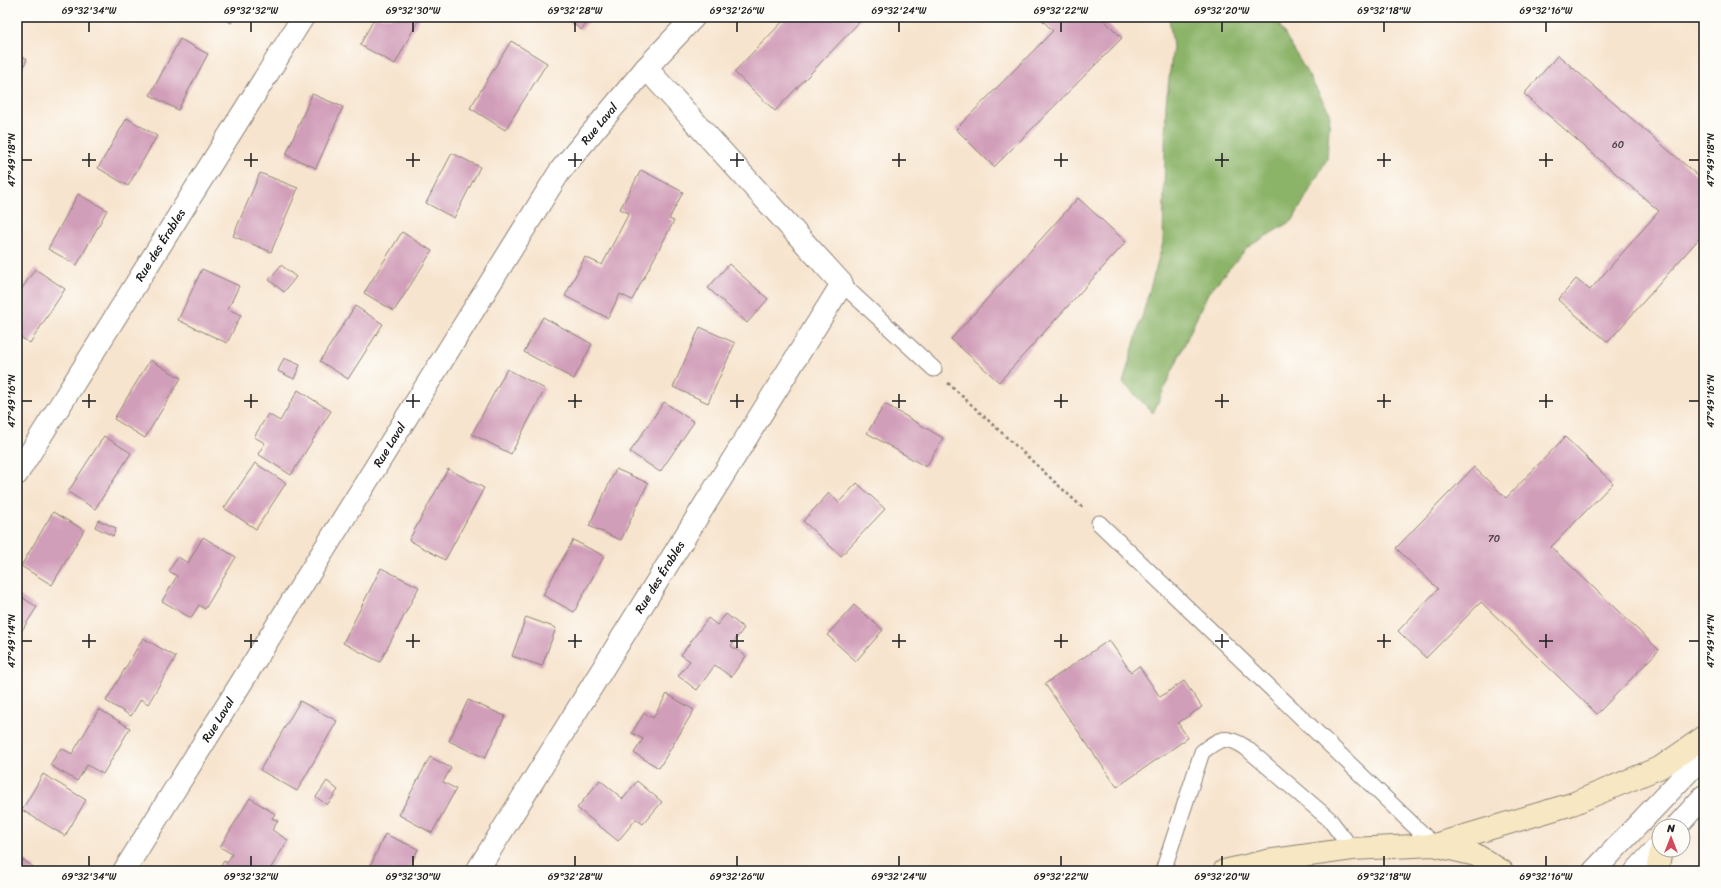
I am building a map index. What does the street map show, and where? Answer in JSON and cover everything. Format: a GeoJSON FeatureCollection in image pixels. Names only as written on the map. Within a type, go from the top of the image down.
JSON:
{"type":"FeatureCollection","features":[{"type":"Feature","properties":{"kind":"street","name":"Rue des Érables"},"geometry":{"type":"LineString","coordinates":[[17,474],[303,17]]}},
{"type":"Feature","properties":{"kind":"street","name":"Rue Laval"},"geometry":{"type":"LineString","coordinates":[[124,871],[560,171],[646,68],[694,17]]}},
{"type":"Feature","properties":{"kind":"street"},"geometry":{"type":"LineString","coordinates":[[646,68],[842,284]]}},
{"type":"Feature","properties":{"kind":"street","name":"Rue des Érables"},"geometry":{"type":"LineString","coordinates":[[477,871],[842,284]]}},
{"type":"Feature","properties":{"kind":"street"},"geometry":{"type":"LineString","coordinates":[[1224,871],[1267,861],[1352,849],[1434,845],[1572,804],[1661,767],[1704,738]]}},
{"type":"Feature","properties":{"kind":"street"},"geometry":{"type":"LineString","coordinates":[[1594,871],[1704,755]]}},
{"type":"Feature","properties":{"kind":"street"},"geometry":{"type":"LineString","coordinates":[[1684,818],[1704,796]]}},
{"type":"Feature","properties":{"kind":"street"},"geometry":{"type":"LineString","coordinates":[[1434,845],[1476,855],[1502,871]]}},
{"type":"Feature","properties":{"kind":"street"},"geometry":{"type":"LineString","coordinates":[[1636,871],[1651,855]]}},
{"type":"Feature","properties":{"kind":"street"},"geometry":{"type":"LineString","coordinates":[[1657,871],[1660,858]]}},
{"type":"Feature","properties":{"kind":"lane"},"geometry":{"type":"LineString","coordinates":[[842,284],[934,369]]}},
{"type":"Feature","properties":{"kind":"lane"},"geometry":{"type":"LineString","coordinates":[[1099,523],[1434,845]]}},
{"type":"Feature","properties":{"kind":"lane"},"geometry":{"type":"LineString","coordinates":[[1163,871],[1202,752],[1222,740],[1233,739],[1245,747],[1329,819],[1352,849]]}},
{"type":"Feature","properties":{"kind":"path"},"geometry":{"type":"LineString","coordinates":[[934,369],[1099,523]]}},
{"type":"Feature","properties":{"kind":"green space"},"geometry":{"type":"Polygon","coordinates":[[[1169,17],[1275,17],[1330,113],[1327,159],[1293,220],[1248,247],[1208,293],[1153,413],[1123,383],[1163,243],[1166,103],[1173,47],[1169,17]]]}},
{"type":"Feature","properties":{"kind":"building"},"geometry":{"type":"Polygon","coordinates":[[[222,17],[235,17],[231,23],[222,17]]]}},
{"type":"Feature","properties":{"kind":"building"},"geometry":{"type":"Polygon","coordinates":[[[375,17],[420,17],[395,64],[360,45],[375,17]]]}},
{"type":"Feature","properties":{"kind":"building"},"geometry":{"type":"Polygon","coordinates":[[[565,17],[592,17],[581,30],[565,17]]]}},
{"type":"Feature","properties":{"kind":"building"},"geometry":{"type":"Polygon","coordinates":[[[787,17],[864,17],[775,111],[734,72],[787,17]]]}},
{"type":"Feature","properties":{"kind":"building"},"geometry":{"type":"Polygon","coordinates":[[[1039,17],[1101,17],[1122,38],[994,167],[956,129],[1053,31],[1039,17]]]}},
{"type":"Feature","properties":{"kind":"building"},"geometry":{"type":"Polygon","coordinates":[[[180,39],[208,54],[178,110],[150,95],[180,39]]]}},
{"type":"Feature","properties":{"kind":"building"},"geometry":{"type":"Polygon","coordinates":[[[511,41],[547,63],[505,130],[470,108],[511,41]]]}},
{"type":"Feature","properties":{"kind":"building"},"geometry":{"type":"Polygon","coordinates":[[[17,55],[27,59],[17,81],[17,55]]]}},
{"type":"Feature","properties":{"kind":"building"},"geometry":{"type":"Polygon","coordinates":[[[1558,55],[1704,181],[1704,233],[1608,342],[1558,300],[1576,279],[1590,290],[1659,211],[1524,94],[1558,55]]]}},
{"type":"Feature","properties":{"kind":"building"},"geometry":{"type":"Polygon","coordinates":[[[312,94],[343,107],[316,168],[286,155],[312,94]]]}},
{"type":"Feature","properties":{"kind":"building"},"geometry":{"type":"Polygon","coordinates":[[[127,118],[157,136],[128,186],[98,168],[127,118]]]}},
{"type":"Feature","properties":{"kind":"building"},"geometry":{"type":"Polygon","coordinates":[[[452,153],[480,167],[454,218],[426,203],[452,153]]]}},
{"type":"Feature","properties":{"kind":"building"},"geometry":{"type":"Polygon","coordinates":[[[641,170],[683,192],[669,219],[674,221],[632,300],[620,294],[608,318],[565,296],[585,257],[602,265],[629,213],[620,209],[641,170]]]}},
{"type":"Feature","properties":{"kind":"building"},"geometry":{"type":"Polygon","coordinates":[[[260,173],[298,188],[271,252],[233,236],[260,173]]]}},
{"type":"Feature","properties":{"kind":"building"},"geometry":{"type":"Polygon","coordinates":[[[78,194],[107,210],[77,265],[48,249],[78,194]]]}},
{"type":"Feature","properties":{"kind":"building"},"geometry":{"type":"Polygon","coordinates":[[[1078,198],[1126,242],[999,382],[951,339],[1078,198]]]}},
{"type":"Feature","properties":{"kind":"building"},"geometry":{"type":"Polygon","coordinates":[[[402,232],[432,251],[394,311],[364,293],[402,232]]]}},
{"type":"Feature","properties":{"kind":"building"},"geometry":{"type":"Polygon","coordinates":[[[729,264],[768,299],[747,323],[708,288],[729,264]]]}},
{"type":"Feature","properties":{"kind":"building"},"geometry":{"type":"Polygon","coordinates":[[[281,265],[296,277],[284,292],[269,280],[281,265]]]}},
{"type":"Feature","properties":{"kind":"building"},"geometry":{"type":"Polygon","coordinates":[[[35,269],[65,289],[30,343],[17,335],[17,296],[35,269]]]}},
{"type":"Feature","properties":{"kind":"building"},"geometry":{"type":"Polygon","coordinates":[[[202,269],[239,286],[228,309],[241,315],[227,343],[178,320],[202,269]]]}},
{"type":"Feature","properties":{"kind":"building"},"geometry":{"type":"Polygon","coordinates":[[[355,306],[383,324],[348,379],[320,361],[355,306]]]}},
{"type":"Feature","properties":{"kind":"building"},"geometry":{"type":"Polygon","coordinates":[[[543,317],[592,344],[574,379],[524,352],[543,317]]]}},
{"type":"Feature","properties":{"kind":"building"},"geometry":{"type":"Polygon","coordinates":[[[700,327],[735,343],[708,403],[673,387],[700,327]]]}},
{"type":"Feature","properties":{"kind":"building"},"geometry":{"type":"Polygon","coordinates":[[[284,358],[300,365],[294,379],[278,371],[284,358]]]}},
{"type":"Feature","properties":{"kind":"building"},"geometry":{"type":"Polygon","coordinates":[[[150,360],[181,378],[145,438],[114,419],[150,360]]]}},
{"type":"Feature","properties":{"kind":"building"},"geometry":{"type":"Polygon","coordinates":[[[507,369],[545,389],[511,454],[472,434],[507,369]]]}},
{"type":"Feature","properties":{"kind":"building"},"geometry":{"type":"Polygon","coordinates":[[[298,390],[331,411],[291,475],[258,454],[265,443],[254,437],[268,414],[280,421],[298,390]]]}},
{"type":"Feature","properties":{"kind":"building"},"geometry":{"type":"Polygon","coordinates":[[[664,402],[694,422],[660,472],[630,452],[664,402]]]}},
{"type":"Feature","properties":{"kind":"building"},"geometry":{"type":"Polygon","coordinates":[[[885,404],[943,438],[926,467],[867,433],[885,404]]]}},
{"type":"Feature","properties":{"kind":"building"},"geometry":{"type":"Polygon","coordinates":[[[104,436],[131,453],[95,509],[68,492],[104,436]]]}},
{"type":"Feature","properties":{"kind":"building"},"geometry":{"type":"Polygon","coordinates":[[[1565,437],[1613,483],[1551,547],[1659,650],[1597,714],[1481,602],[1426,658],[1398,631],[1438,589],[1396,548],[1474,467],[1506,498],[1565,437]]]}},
{"type":"Feature","properties":{"kind":"building"},"geometry":{"type":"Polygon","coordinates":[[[255,463],[286,483],[256,529],[224,508],[255,463]]]}},
{"type":"Feature","properties":{"kind":"building"},"geometry":{"type":"Polygon","coordinates":[[[448,469],[484,488],[445,560],[409,540],[448,469]]]}},
{"type":"Feature","properties":{"kind":"building"},"geometry":{"type":"Polygon","coordinates":[[[616,469],[648,483],[621,540],[589,526],[616,469]]]}},
{"type":"Feature","properties":{"kind":"building"},"geometry":{"type":"Polygon","coordinates":[[[857,483],[885,509],[841,556],[803,521],[829,493],[839,502],[857,483]]]}},
{"type":"Feature","properties":{"kind":"building"},"geometry":{"type":"Polygon","coordinates":[[[53,512],[84,530],[52,585],[21,566],[53,512]]]}},
{"type":"Feature","properties":{"kind":"building"},"geometry":{"type":"Polygon","coordinates":[[[98,520],[116,528],[113,536],[95,527],[98,520]]]}},
{"type":"Feature","properties":{"kind":"building"},"geometry":{"type":"Polygon","coordinates":[[[203,537],[236,557],[205,609],[199,605],[191,618],[162,601],[177,576],[169,571],[178,557],[188,563],[203,537]]]}},
{"type":"Feature","properties":{"kind":"building"},"geometry":{"type":"Polygon","coordinates":[[[573,540],[604,556],[574,612],[543,595],[573,540]]]}},
{"type":"Feature","properties":{"kind":"building"},"geometry":{"type":"Polygon","coordinates":[[[381,568],[419,587],[380,662],[343,643],[381,568]]]}},
{"type":"Feature","properties":{"kind":"building"},"geometry":{"type":"Polygon","coordinates":[[[17,594],[37,607],[17,638],[17,594]]]}},
{"type":"Feature","properties":{"kind":"building"},"geometry":{"type":"Polygon","coordinates":[[[854,605],[883,630],[856,661],[827,635],[854,605]]]}},
{"type":"Feature","properties":{"kind":"building"},"geometry":{"type":"Polygon","coordinates":[[[726,614],[744,628],[731,646],[746,656],[731,677],[715,665],[697,690],[678,676],[690,661],[681,655],[708,618],[717,625],[726,614]]]}},
{"type":"Feature","properties":{"kind":"building"},"geometry":{"type":"Polygon","coordinates":[[[526,617],[556,628],[542,666],[512,656],[526,617]]]}},
{"type":"Feature","properties":{"kind":"building"},"geometry":{"type":"Polygon","coordinates":[[[143,638],[176,657],[148,704],[141,699],[131,716],[106,701],[143,638]]]}},
{"type":"Feature","properties":{"kind":"building"},"geometry":{"type":"Polygon","coordinates":[[[1109,640],[1131,672],[1139,666],[1160,697],[1184,681],[1202,707],[1178,723],[1188,738],[1117,787],[1045,684],[1109,640]]]}},
{"type":"Feature","properties":{"kind":"building"},"geometry":{"type":"Polygon","coordinates":[[[667,694],[694,710],[659,768],[634,753],[643,739],[632,733],[644,713],[653,718],[667,694]]]}},
{"type":"Feature","properties":{"kind":"building"},"geometry":{"type":"Polygon","coordinates":[[[468,700],[505,716],[485,758],[449,741],[468,700]]]}},
{"type":"Feature","properties":{"kind":"building"},"geometry":{"type":"Polygon","coordinates":[[[300,701],[337,721],[297,791],[260,770],[300,701]]]}},
{"type":"Feature","properties":{"kind":"building"},"geometry":{"type":"Polygon","coordinates":[[[99,709],[130,728],[103,774],[87,765],[77,781],[50,765],[61,748],[72,754],[99,709]]]}},
{"type":"Feature","properties":{"kind":"building"},"geometry":{"type":"Polygon","coordinates":[[[430,757],[451,768],[443,782],[456,789],[432,833],[399,815],[430,757]]]}},
{"type":"Feature","properties":{"kind":"building"},"geometry":{"type":"Polygon","coordinates":[[[43,774],[86,800],[65,836],[22,810],[43,774]]]}},
{"type":"Feature","properties":{"kind":"building"},"geometry":{"type":"Polygon","coordinates":[[[600,780],[623,799],[637,781],[662,802],[643,824],[636,819],[618,841],[577,808],[600,780]]]}},
{"type":"Feature","properties":{"kind":"building"},"geometry":{"type":"Polygon","coordinates":[[[327,781],[338,790],[327,805],[316,797],[327,781]]]}},
{"type":"Feature","properties":{"kind":"building"},"geometry":{"type":"Polygon","coordinates":[[[250,798],[275,814],[272,818],[278,821],[272,830],[288,840],[269,871],[218,871],[224,861],[227,863],[232,854],[220,847],[250,798]]]}},
{"type":"Feature","properties":{"kind":"building"},"geometry":{"type":"Polygon","coordinates":[[[385,834],[418,849],[408,871],[368,871],[385,834]]]}},
{"type":"Feature","properties":{"kind":"building"},"geometry":{"type":"Polygon","coordinates":[[[17,856],[35,868],[32,871],[17,871],[17,856]]]}}]}
